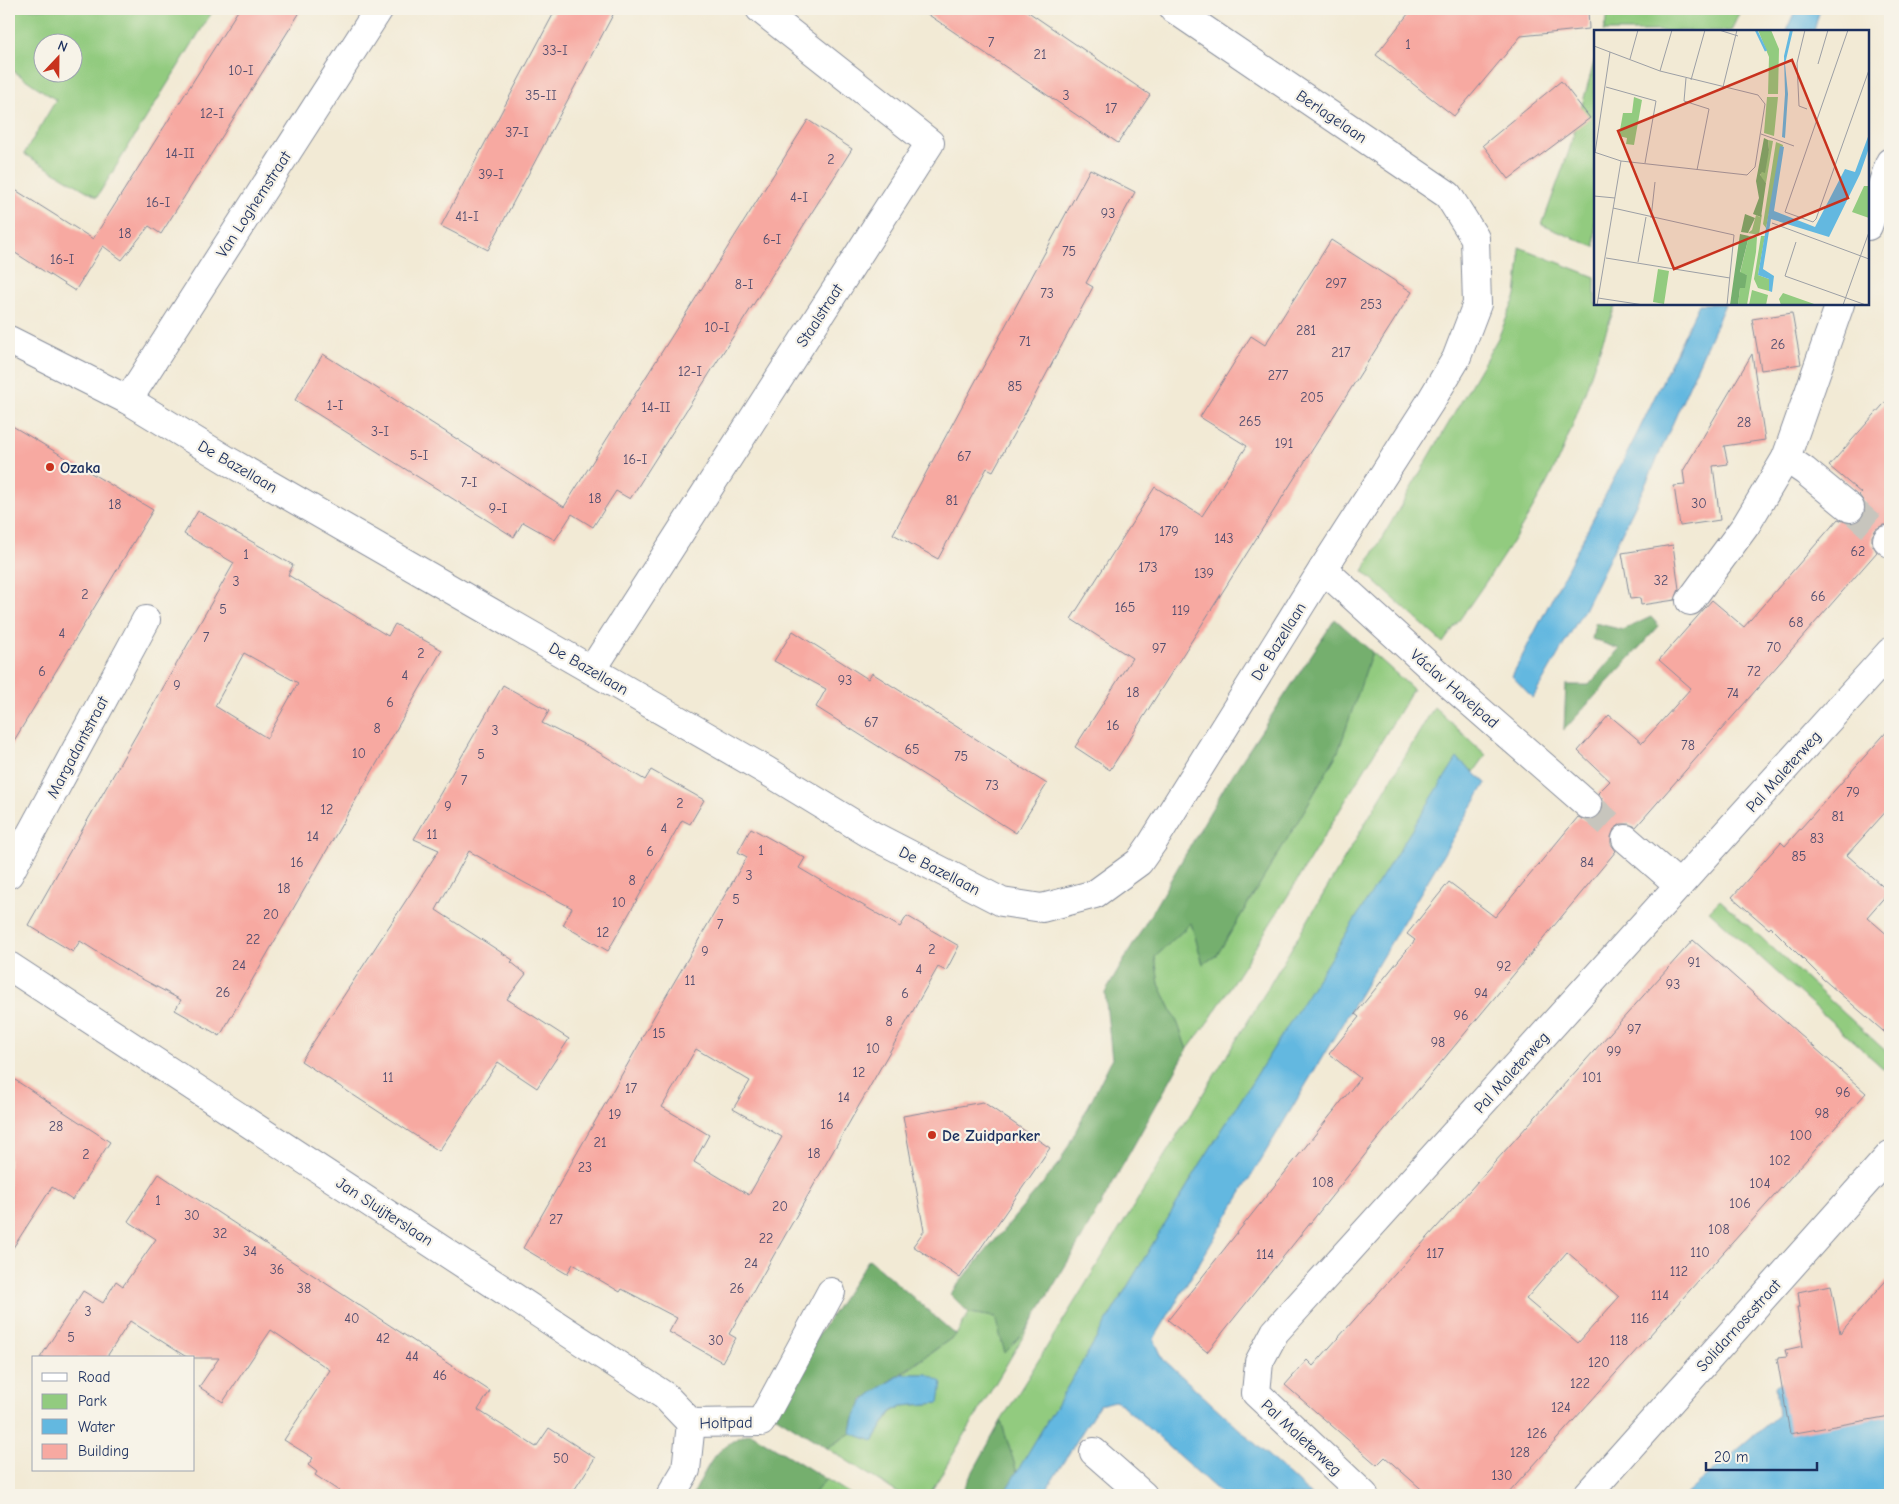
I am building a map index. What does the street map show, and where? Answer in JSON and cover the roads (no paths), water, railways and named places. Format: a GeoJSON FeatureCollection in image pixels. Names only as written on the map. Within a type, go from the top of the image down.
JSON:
{"type":"FeatureCollection","features":[{"type":"Feature","properties":{"kind":"street","name":"Van Loghemstraat"},"geometry":{"type":"LineString","coordinates":[[128,400],[379,9]]}},
{"type":"Feature","properties":{"kind":"street","name":"Staalstraat"},"geometry":{"type":"LineString","coordinates":[[592,670],[930,143],[760,9]]}},
{"type":"Feature","properties":{"kind":"street","name":"Berlagelaan"},"geometry":{"type":"LineString","coordinates":[[1174,9],[1448,195],[1475,238]]}},
{"type":"Feature","properties":{"kind":"street"},"geometry":{"type":"LineString","coordinates":[[1869,223],[1890,162]]}},
{"type":"Feature","properties":{"kind":"street","name":"De Bazellaan"},"geometry":{"type":"LineString","coordinates":[[9,340],[128,400],[230,462],[768,771],[881,840],[1002,902],[1042,908],[1095,894],[1139,862],[1429,404],[1456,358],[1477,304],[1475,238]]}},
{"type":"Feature","properties":{"kind":"street"},"geometry":{"type":"LineString","coordinates":[[1690,601],[1746,525],[1786,458],[1840,305]]}},
{"type":"Feature","properties":{"kind":"street"},"geometry":{"type":"LineString","coordinates":[[1786,458],[1850,508]]}},
{"type":"Feature","properties":{"kind":"street","name":"Václav Havelpad"},"geometry":{"type":"LineString","coordinates":[[1323,569],[1438,674],[1588,805]]}},
{"type":"Feature","properties":{"kind":"street","name":"Margadantstraat"},"geometry":{"type":"LineString","coordinates":[[9,874],[146,620]]}},
{"type":"Feature","properties":{"kind":"street","name":"Pal Maleterweg"},"geometry":{"type":"LineString","coordinates":[[1364,1495],[1256,1393],[1259,1362],[1276,1332],[1890,652]]}},
{"type":"Feature","properties":{"kind":"street"},"geometry":{"type":"LineString","coordinates":[[1626,839],[1679,885]]}},
{"type":"Feature","properties":{"kind":"street","name":"Jan Sluijterslaan"},"geometry":{"type":"LineString","coordinates":[[9,966],[666,1396],[691,1423]]}},
{"type":"Feature","properties":{"kind":"street","name":"Solidarnoscstraat"},"geometry":{"type":"LineString","coordinates":[[1587,1495],[1890,1155]]}},
{"type":"Feature","properties":{"kind":"street","name":"Holtpad"},"geometry":{"type":"LineString","coordinates":[[691,1423],[761,1422],[831,1292]]}},
{"type":"Feature","properties":{"kind":"street"},"geometry":{"type":"LineString","coordinates":[[672,1495],[686,1470],[691,1423]]}},
{"type":"Feature","properties":{"kind":"street"},"geometry":{"type":"LineString","coordinates":[[1094,1452],[1143,1495]]}},
{"type":"Feature","properties":{"kind":"water"},"geometry":{"type":"Polygon","coordinates":[[[1796,9],[1820,9],[1814,30],[1786,30],[1796,9]]]}},
{"type":"Feature","properties":{"kind":"water"},"geometry":{"type":"Polygon","coordinates":[[[1699,305],[1725,305],[1650,475],[1585,608],[1533,698],[1512,676],[1638,432],[1699,305]]]}},
{"type":"Feature","properties":{"kind":"water"},"geometry":{"type":"Polygon","coordinates":[[[1457,758],[1486,783],[1154,1339],[1163,1359],[1311,1495],[1223,1495],[1121,1404],[1115,1401],[1099,1405],[1043,1495],[1003,1495],[1201,1163],[1457,758]]]}},
{"type":"Feature","properties":{"kind":"water"},"geometry":{"type":"Polygon","coordinates":[[[1890,1304],[1890,1495],[1685,1495],[1778,1415],[1775,1385],[1781,1383],[1890,1304]]]}},
{"type":"Feature","properties":{"kind":"water"},"geometry":{"type":"Polygon","coordinates":[[[902,1374],[927,1374],[942,1382],[939,1403],[902,1406],[891,1412],[873,1441],[851,1433],[857,1411],[868,1397],[902,1374]]]}},
{"type":"Feature","properties":{"kind":"tunnel"},"geometry":{"type":"LineString","coordinates":[[1850,508],[1887,540]]}},
{"type":"Feature","properties":{"kind":"tunnel"},"geometry":{"type":"LineString","coordinates":[[1588,805],[1626,839]]}},
{"type":"Feature","properties":{"kind":"place","name":"Ozaka"},"geometry":{"type":"Point","coordinates":[50,467]}},
{"type":"Feature","properties":{"kind":"place","name":"De Zuidparker"},"geometry":{"type":"Point","coordinates":[932,1135]}}]}
